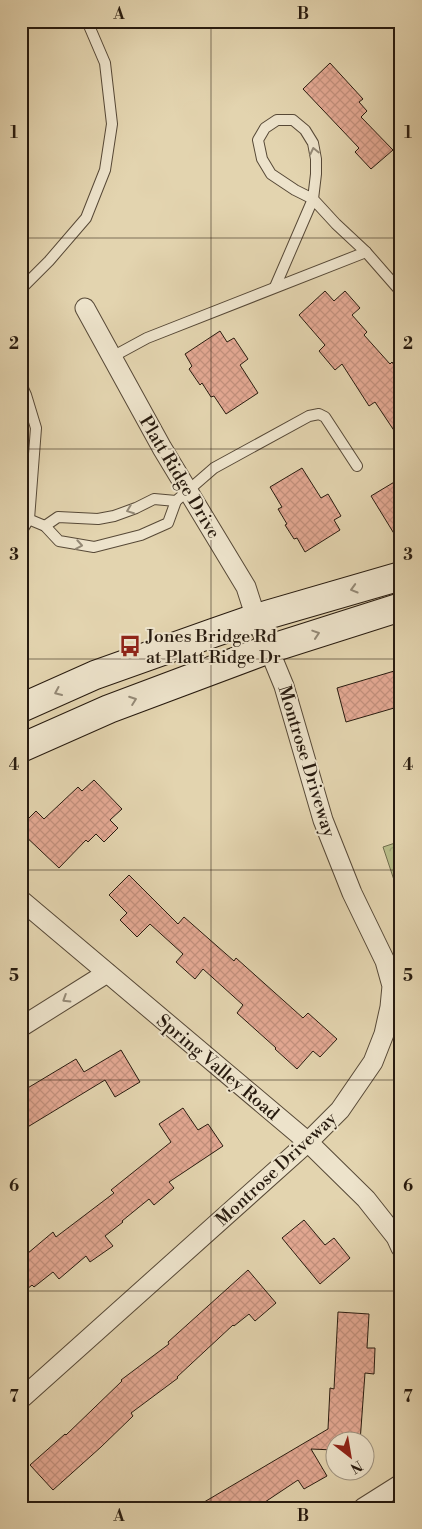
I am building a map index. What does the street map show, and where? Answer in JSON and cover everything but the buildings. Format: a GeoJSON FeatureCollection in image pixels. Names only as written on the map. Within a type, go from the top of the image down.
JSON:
{"type":"FeatureCollection","features":[{"type":"Feature","properties":{"kind":"main road"},"geometry":{"type":"LineString","coordinates":[[21,708],[95,675],[256,618],[401,576]]}},
{"type":"Feature","properties":{"kind":"main road"},"geometry":{"type":"LineString","coordinates":[[21,748],[109,709],[269,649],[401,607]]}},
{"type":"Feature","properties":{"kind":"street","name":"Platt Ridge Drive"},"geometry":{"type":"LineString","coordinates":[[85,308],[162,448],[182,496],[246,587],[269,649]]}},
{"type":"Feature","properties":{"kind":"street","name":"Montrose Driveway"},"geometry":{"type":"LineString","coordinates":[[21,1399],[308,1142],[340,1110],[373,1062],[384,1034],[392,986],[385,961],[352,893],[323,820],[284,686],[269,649]]}},
{"type":"Feature","properties":{"kind":"street","name":"Spring Valley Road"},"geometry":{"type":"LineString","coordinates":[[21,900],[308,1142],[366,1199],[396,1237],[401,1248]]}},
{"type":"Feature","properties":{"kind":"street"},"geometry":{"type":"LineString","coordinates":[[21,1028],[107,973]]}},
{"type":"Feature","properties":{"kind":"street"},"geometry":{"type":"LineString","coordinates":[[363,1508],[401,1484]]}},
{"type":"Feature","properties":{"kind":"lane"},"geometry":{"type":"LineString","coordinates":[[21,288],[49,261],[86,218],[105,170],[112,124],[105,63],[87,21]]}},
{"type":"Feature","properties":{"kind":"lane"},"geometry":{"type":"LineString","coordinates":[[275,288],[313,199],[316,160],[313,143],[305,130],[293,120],[277,120],[265,128],[258,140],[262,159],[271,174],[313,199],[366,252],[401,292]]}},
{"type":"Feature","properties":{"kind":"lane"},"geometry":{"type":"LineString","coordinates":[[112,357],[147,338],[366,252]]}},
{"type":"Feature","properties":{"kind":"lane"},"geometry":{"type":"LineString","coordinates":[[21,384],[36,428],[25,518],[21,532]]}},
{"type":"Feature","properties":{"kind":"lane"},"geometry":{"type":"LineString","coordinates":[[25,518],[45,526],[59,541],[94,547],[141,536],[168,523],[182,496],[214,468],[309,416],[318,414],[325,418],[357,466]]}},
{"type":"Feature","properties":{"kind":"lane"},"geometry":{"type":"LineString","coordinates":[[45,526],[58,517],[98,519],[114,516],[154,499],[182,496]]}},
{"type":"Feature","properties":{"kind":"green space"},"geometry":{"type":"Polygon","coordinates":[[[401,841],[401,901],[383,847],[401,841]]]}},
{"type":"Feature","properties":{"kind":"place","name":"Jones Bridge Rd at Platt Ridge Dr"},"geometry":{"type":"Point","coordinates":[130,646]}}]}
